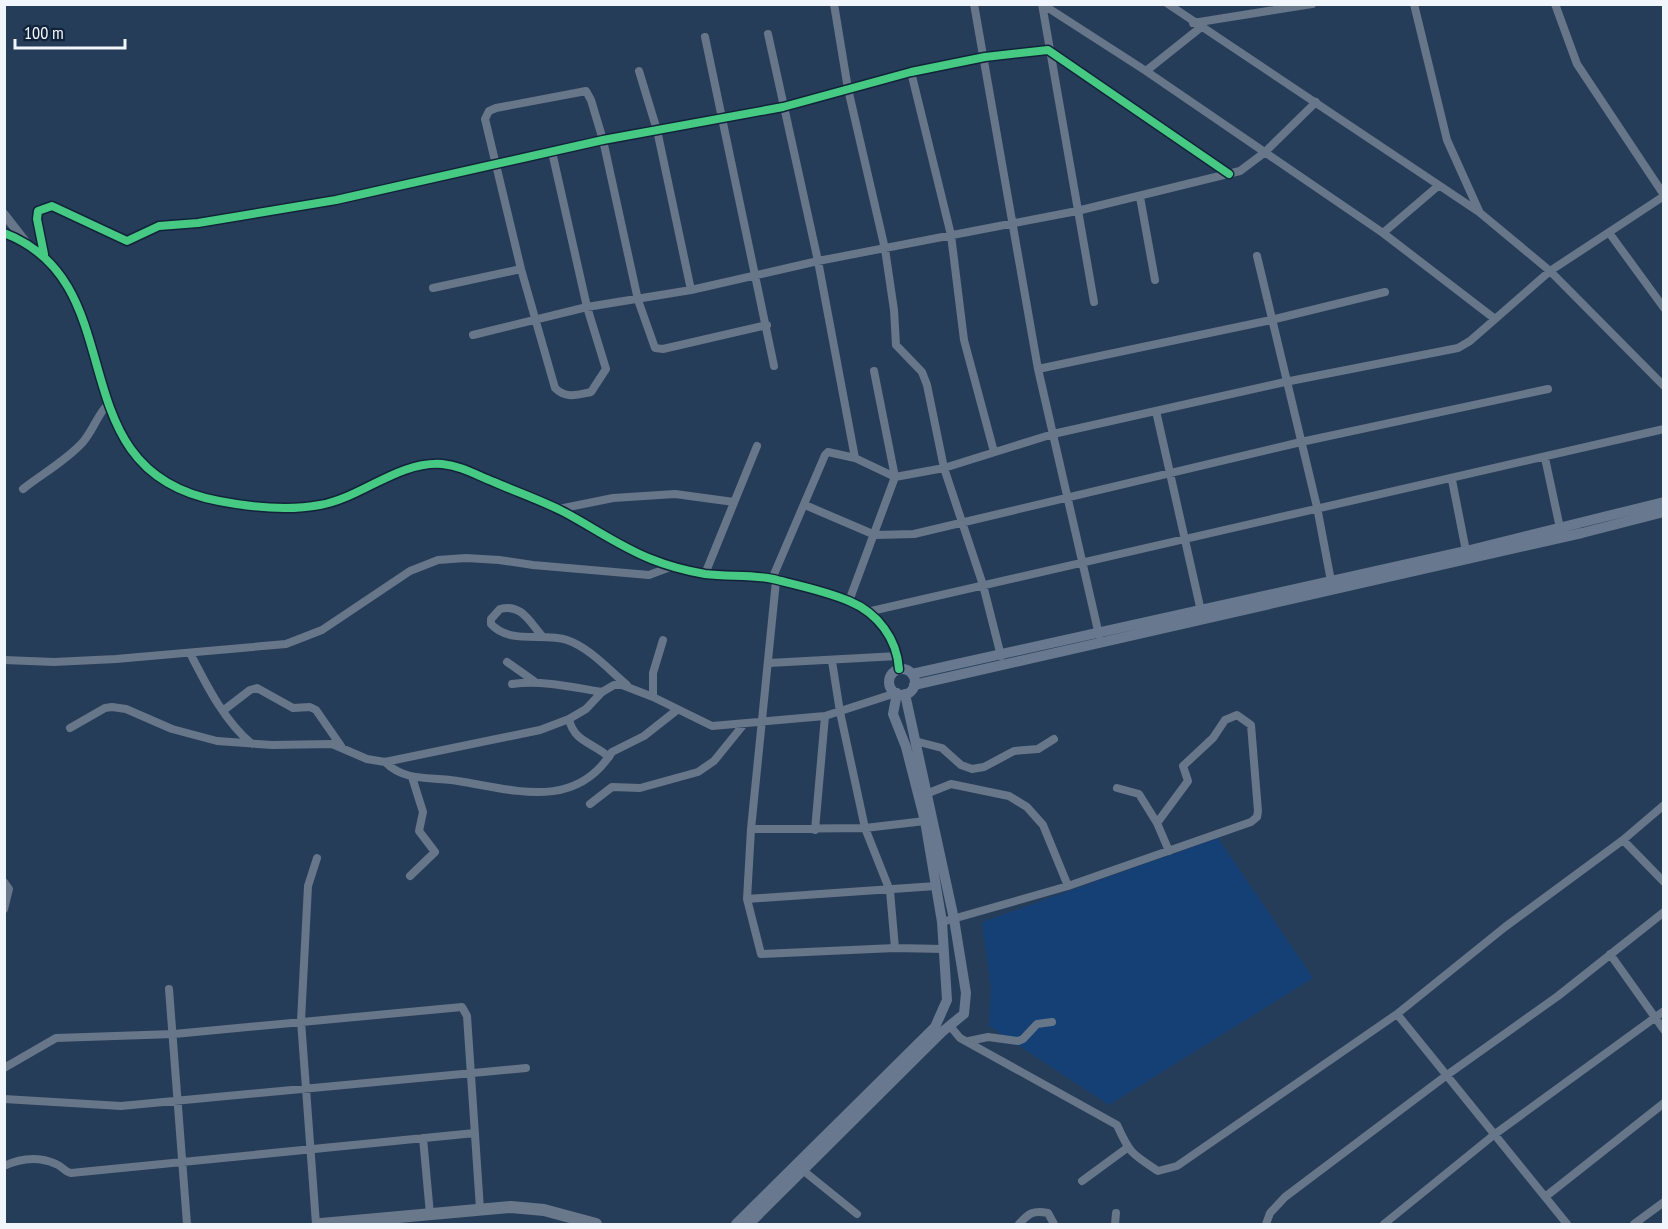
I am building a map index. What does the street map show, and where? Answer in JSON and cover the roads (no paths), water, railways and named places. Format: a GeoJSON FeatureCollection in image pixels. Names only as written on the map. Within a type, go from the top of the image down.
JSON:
{"type":"FeatureCollection","features":[{"type":"Feature","properties":{"kind":"highway"},"geometry":{"type":"LineString","coordinates":[[321,1224],[401,1221],[430,1214],[511,1207],[544,1210],[596,1224]]}},
{"type":"Feature","properties":{"kind":"main road"},"geometry":{"type":"LineString","coordinates":[[750,1224],[805,1172],[880,1088],[898,1062],[935,1027],[947,1000],[942,922],[925,821],[906,747],[893,714],[899,694],[913,679],[1001,656],[1099,639],[1201,611],[1664,502]]}},
{"type":"Feature","properties":{"kind":"main road"},"geometry":{"type":"LineString","coordinates":[[913,679],[1582,533],[1664,512]]}},
{"type":"Feature","properties":{"kind":"main road"},"geometry":{"type":"LineString","coordinates":[[736,1224],[880,1088],[908,1070],[964,1014],[966,993],[954,919],[915,741],[899,694],[889,682],[892,674],[898,669],[906,670],[913,679]]}},
{"type":"Feature","properties":{"kind":"street"},"geometry":{"type":"LineString","coordinates":[[834,4],[848,89],[885,249],[894,310],[896,345],[917,366],[927,385],[944,468],[983,585],[1001,656]]}},
{"type":"Feature","properties":{"kind":"street"},"geometry":{"type":"LineString","coordinates":[[974,4],[1038,369],[1099,639]]}},
{"type":"Feature","properties":{"kind":"street"},"geometry":{"type":"LineString","coordinates":[[1042,4],[1048,50],[1094,302]]}},
{"type":"Feature","properties":{"kind":"street"},"geometry":{"type":"LineString","coordinates":[[1042,4],[1146,71],[1383,233],[1496,319]]}},
{"type":"Feature","properties":{"kind":"street"},"geometry":{"type":"LineString","coordinates":[[1168,4],[1200,28],[1316,102],[1479,212],[1550,271],[1663,385]]}},
{"type":"Feature","properties":{"kind":"street"},"geometry":{"type":"LineString","coordinates":[[1193,22],[1312,4]]}},
{"type":"Feature","properties":{"kind":"street"},"geometry":{"type":"LineString","coordinates":[[1414,4],[1447,140],[1479,212]]}},
{"type":"Feature","properties":{"kind":"street"},"geometry":{"type":"LineString","coordinates":[[944,949],[896,948],[761,954],[747,899],[751,829],[769,663],[774,580],[825,455],[832,451],[855,458],[895,477],[944,468],[1053,434],[1285,382],[1458,348],[1496,319],[1550,271],[1610,234],[1664,196],[1577,64],[1555,4]]}},
{"type":"Feature","properties":{"kind":"street"},"geometry":{"type":"LineString","coordinates":[[1146,71],[1200,28]]}},
{"type":"Feature","properties":{"kind":"street"},"geometry":{"type":"LineString","coordinates":[[768,34],[818,261],[855,458]]}},
{"type":"Feature","properties":{"kind":"street"},"geometry":{"type":"LineString","coordinates":[[705,37],[724,118],[774,366]]}},
{"type":"Feature","properties":{"kind":"street"},"geometry":{"type":"LineString","coordinates":[[44,254],[37,219],[38,211],[44,207],[52,206],[127,241],[159,226],[198,223],[336,200],[603,140],[783,106],[911,72],[985,57],[1048,50],[1229,174]]}},
{"type":"Feature","properties":{"kind":"street"},"geometry":{"type":"LineString","coordinates":[[639,71],[657,130],[691,290]]}},
{"type":"Feature","properties":{"kind":"street"},"geometry":{"type":"LineString","coordinates":[[911,72],[951,235],[964,340],[994,452]]}},
{"type":"Feature","properties":{"kind":"street"},"geometry":{"type":"LineString","coordinates":[[552,152],[587,307],[606,369],[591,392],[571,396],[561,394],[555,388],[535,321],[485,119],[489,111],[496,108],[586,91],[603,140],[638,300],[655,348],[663,349],[767,325]]}},
{"type":"Feature","properties":{"kind":"street"},"geometry":{"type":"LineString","coordinates":[[473,335],[587,307],[691,290],[818,261],[1077,211],[1240,171],[1264,153],[1316,102]]}},
{"type":"Feature","properties":{"kind":"street"},"geometry":{"type":"LineString","coordinates":[[1383,233],[1438,186]]}},
{"type":"Feature","properties":{"kind":"street"},"geometry":{"type":"LineString","coordinates":[[1140,196],[1155,280]]}},
{"type":"Feature","properties":{"kind":"street"},"geometry":{"type":"LineString","coordinates":[[4,214],[26,243]]}},
{"type":"Feature","properties":{"kind":"street"},"geometry":{"type":"LineString","coordinates":[[4,232],[44,254],[73,292],[121,436],[145,466],[188,493],[217,501],[257,507],[321,505],[426,464],[441,464],[472,471],[559,509],[650,559],[705,574],[774,580],[849,601],[867,612],[883,626],[894,642],[898,656],[898,669]]}},
{"type":"Feature","properties":{"kind":"street"},"geometry":{"type":"LineString","coordinates":[[1610,234],[1664,308]]}},
{"type":"Feature","properties":{"kind":"street"},"geometry":{"type":"LineString","coordinates":[[1257,256],[1285,382],[1317,507],[1331,581]]}},
{"type":"Feature","properties":{"kind":"street"},"geometry":{"type":"LineString","coordinates":[[433,288],[521,268]]}},
{"type":"Feature","properties":{"kind":"street"},"geometry":{"type":"LineString","coordinates":[[1038,369],[1271,320],[1385,292]]}},
{"type":"Feature","properties":{"kind":"street"},"geometry":{"type":"LineString","coordinates":[[849,601],[895,477],[874,371]]}},
{"type":"Feature","properties":{"kind":"street"},"geometry":{"type":"LineString","coordinates":[[804,506],[875,535],[914,534],[1301,442],[1548,389]]}},
{"type":"Feature","properties":{"kind":"street"},"geometry":{"type":"LineString","coordinates":[[23,489],[81,444],[93,429],[100,412],[109,403]]}},
{"type":"Feature","properties":{"kind":"street"},"geometry":{"type":"LineString","coordinates":[[1156,411],[1201,611]]}},
{"type":"Feature","properties":{"kind":"street"},"geometry":{"type":"LineString","coordinates":[[867,612],[1317,507],[1452,480],[1664,429]]}},
{"type":"Feature","properties":{"kind":"street"},"geometry":{"type":"LineString","coordinates":[[705,574],[757,446]]}},
{"type":"Feature","properties":{"kind":"street"},"geometry":{"type":"LineString","coordinates":[[1545,458],[1560,528]]}},
{"type":"Feature","properties":{"kind":"street"},"geometry":{"type":"LineString","coordinates":[[1452,480],[1466,550]]}},
{"type":"Feature","properties":{"kind":"street"},"geometry":{"type":"LineString","coordinates":[[559,509],[613,498],[675,494],[734,502]]}},
{"type":"Feature","properties":{"kind":"street"},"geometry":{"type":"LineString","coordinates":[[4,660],[54,662],[286,644],[322,630],[410,571],[438,560],[466,558],[499,560],[533,565],[649,574],[674,566]]}},
{"type":"Feature","properties":{"kind":"street"},"geometry":{"type":"LineString","coordinates":[[543,637],[528,618],[514,608],[501,609],[491,619],[492,624],[504,633],[567,640],[579,646],[635,691]]}},
{"type":"Feature","properties":{"kind":"street"},"geometry":{"type":"LineString","coordinates":[[653,697],[653,672],[663,640]]}},
{"type":"Feature","properties":{"kind":"street"},"geometry":{"type":"LineString","coordinates":[[190,653],[210,691],[244,737],[253,745]]}},
{"type":"Feature","properties":{"kind":"street"},"geometry":{"type":"LineString","coordinates":[[769,663],[898,656]]}},
{"type":"Feature","properties":{"kind":"street"},"geometry":{"type":"LineString","coordinates":[[832,661],[840,712],[865,828],[890,891],[896,948]]}},
{"type":"Feature","properties":{"kind":"street"},"geometry":{"type":"LineString","coordinates":[[507,662],[534,681]]}},
{"type":"Feature","properties":{"kind":"street"},"geometry":{"type":"LineString","coordinates":[[512,684],[534,681],[602,692]]}},
{"type":"Feature","properties":{"kind":"street"},"geometry":{"type":"LineString","coordinates":[[70,728],[105,708],[112,707],[196,735],[253,745],[319,743],[342,747],[367,759],[385,762],[540,730],[569,719],[586,709],[602,692],[622,685],[653,697],[712,726],[825,716],[899,694]]}},
{"type":"Feature","properties":{"kind":"street"},"geometry":{"type":"LineString","coordinates":[[224,710],[250,690],[257,688],[293,708],[310,707],[316,710],[342,747]]}},
{"type":"Feature","properties":{"kind":"street"},"geometry":{"type":"LineString","coordinates":[[385,762],[393,770],[412,777],[458,781],[488,788],[538,793],[567,788],[581,782],[608,761],[612,752],[644,736],[677,710]]}},
{"type":"Feature","properties":{"kind":"street"},"geometry":{"type":"LineString","coordinates":[[942,922],[1068,886],[1251,822],[1257,817],[1251,725],[1237,715],[1225,720],[1213,738],[1186,760],[1184,766],[1188,781],[1157,823]]}},
{"type":"Feature","properties":{"kind":"street"},"geometry":{"type":"LineString","coordinates":[[815,830],[825,716]]}},
{"type":"Feature","properties":{"kind":"street"},"geometry":{"type":"LineString","coordinates":[[569,719],[570,729],[575,734],[609,757]]}},
{"type":"Feature","properties":{"kind":"street"},"geometry":{"type":"LineString","coordinates":[[590,804],[612,787],[640,788],[698,772],[714,761],[744,724]]}},
{"type":"Feature","properties":{"kind":"street"},"geometry":{"type":"LineString","coordinates":[[915,741],[942,748],[961,765],[972,769],[984,767],[1014,751],[1038,749],[1054,739]]}},
{"type":"Feature","properties":{"kind":"street"},"geometry":{"type":"LineString","coordinates":[[410,876],[435,852],[419,831],[423,812],[412,777]]}},
{"type":"Feature","properties":{"kind":"street"},"geometry":{"type":"LineString","coordinates":[[926,794],[951,784],[1009,796],[1027,807],[1043,825],[1068,886]]}},
{"type":"Feature","properties":{"kind":"street"},"geometry":{"type":"LineString","coordinates":[[1117,788],[1139,794],[1157,823],[1169,851]]}},
{"type":"Feature","properties":{"kind":"street"},"geometry":{"type":"LineString","coordinates":[[950,1026],[960,1038],[1117,1125],[1127,1148],[1134,1156],[1158,1171],[1177,1166],[1397,1014],[1506,927],[1623,840],[1664,805]]}},
{"type":"Feature","properties":{"kind":"street"},"geometry":{"type":"LineString","coordinates":[[751,829],[865,828],[925,821]]}},
{"type":"Feature","properties":{"kind":"street"},"geometry":{"type":"LineString","coordinates":[[1623,840],[1664,882]]}},
{"type":"Feature","properties":{"kind":"street"},"geometry":{"type":"LineString","coordinates":[[316,1224],[308,1149],[301,1021],[308,886],[317,858]]}},
{"type":"Feature","properties":{"kind":"street"},"geometry":{"type":"LineString","coordinates":[[4,882],[9,889],[4,909]]}},
{"type":"Feature","properties":{"kind":"street"},"geometry":{"type":"LineString","coordinates":[[747,899],[890,891],[936,886]]}},
{"type":"Feature","properties":{"kind":"street"},"geometry":{"type":"LineString","coordinates":[[1266,1224],[1270,1213],[1286,1197],[1447,1075],[1558,996],[1664,912]]}},
{"type":"Feature","properties":{"kind":"street"},"geometry":{"type":"LineString","coordinates":[[1610,954],[1664,1030]]}},
{"type":"Feature","properties":{"kind":"street"},"geometry":{"type":"LineString","coordinates":[[169,989],[187,1224]]}},
{"type":"Feature","properties":{"kind":"street"},"geometry":{"type":"LineString","coordinates":[[4,1068],[56,1038],[174,1034],[462,1007],[467,1016],[480,1209]]}},
{"type":"Feature","properties":{"kind":"street"},"geometry":{"type":"LineString","coordinates":[[1384,1224],[1496,1134],[1664,1011]]}},
{"type":"Feature","properties":{"kind":"street"},"geometry":{"type":"LineString","coordinates":[[1397,1014],[1567,1224]]}},
{"type":"Feature","properties":{"kind":"street"},"geometry":{"type":"LineString","coordinates":[[969,1041],[988,1037],[1018,1041],[1023,1039],[1037,1024],[1052,1022]]}},
{"type":"Feature","properties":{"kind":"street"},"geometry":{"type":"LineString","coordinates":[[4,1099],[121,1106],[470,1071],[526,1068]]}},
{"type":"Feature","properties":{"kind":"street"},"geometry":{"type":"LineString","coordinates":[[1545,1197],[1664,1103]]}},
{"type":"Feature","properties":{"kind":"street"},"geometry":{"type":"LineString","coordinates":[[4,1166],[25,1158],[36,1159],[59,1165],[71,1173],[475,1133]]}},
{"type":"Feature","properties":{"kind":"street"},"geometry":{"type":"LineString","coordinates":[[423,1138],[430,1214]]}},
{"type":"Feature","properties":{"kind":"street"},"geometry":{"type":"LineString","coordinates":[[1082,1181],[1127,1148]]}},
{"type":"Feature","properties":{"kind":"street"},"geometry":{"type":"LineString","coordinates":[[805,1172],[857,1214]]}},
{"type":"Feature","properties":{"kind":"street"},"geometry":{"type":"LineString","coordinates":[[1635,1224],[1664,1202]]}},
{"type":"Feature","properties":{"kind":"street"},"geometry":{"type":"LineString","coordinates":[[1019,1224],[1029,1213],[1037,1211],[1048,1213],[1054,1224]]}},
{"type":"Feature","properties":{"kind":"street"},"geometry":{"type":"LineString","coordinates":[[1115,1224],[1116,1213]]}}]}
